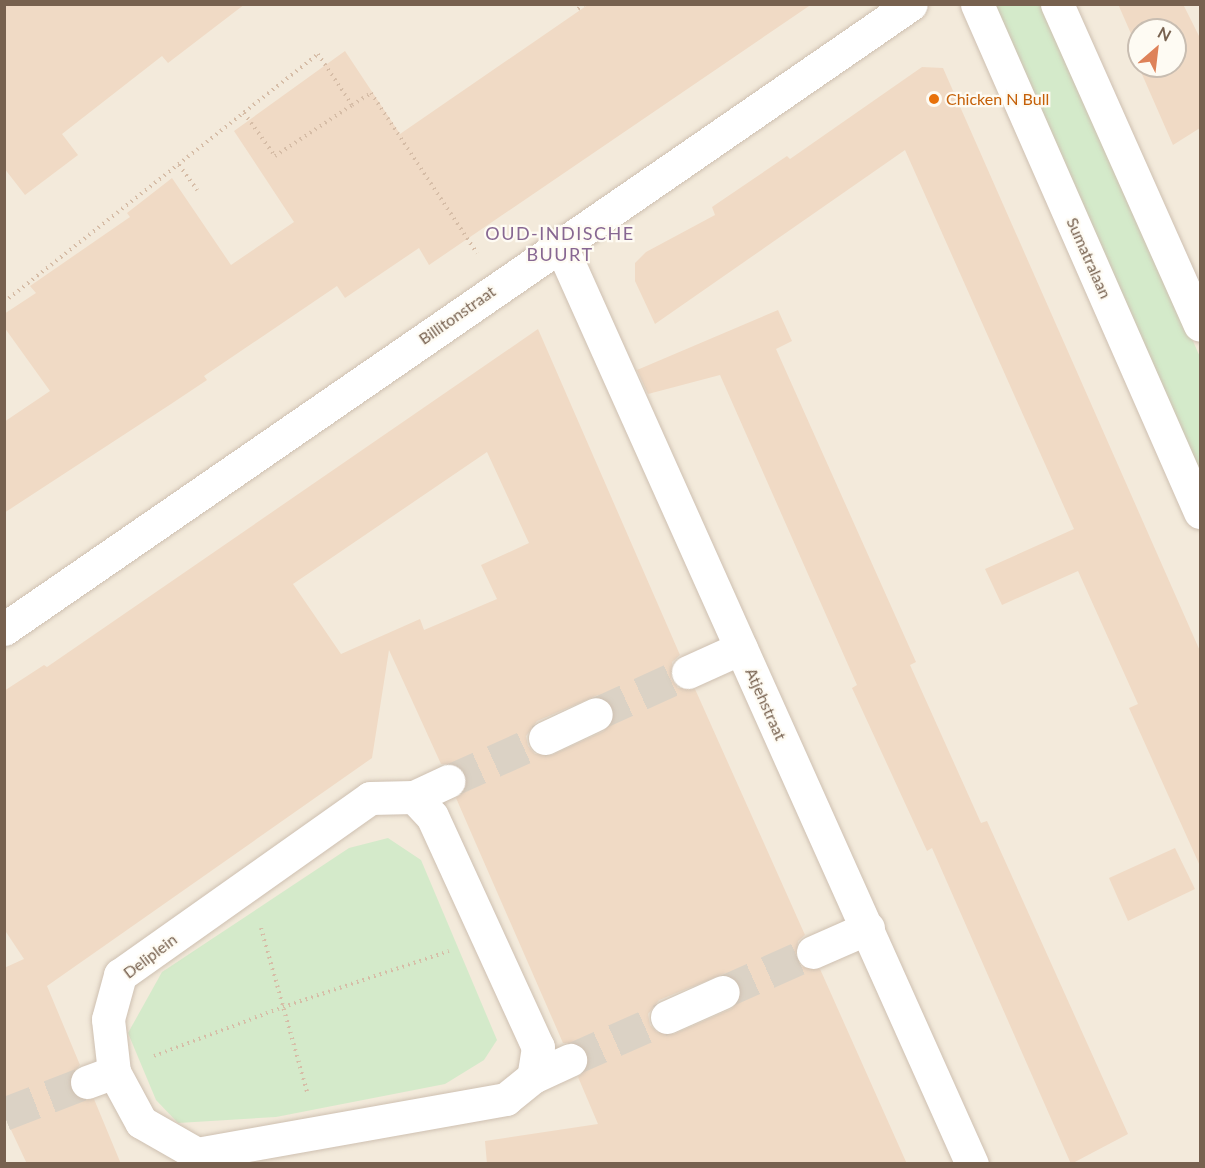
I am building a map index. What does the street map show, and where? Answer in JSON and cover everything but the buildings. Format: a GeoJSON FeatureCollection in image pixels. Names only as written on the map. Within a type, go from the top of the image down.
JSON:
{"type":"FeatureCollection","features":[{"type":"Feature","properties":{"kind":"street","name":"Billitonstraat"},"geometry":{"type":"LineString","coordinates":[[4,629],[498,286],[910,4]]}},
{"type":"Feature","properties":{"kind":"street","name":"Sumatralaan"},"geometry":{"type":"LineString","coordinates":[[977,4],[1200,512]]}},
{"type":"Feature","properties":{"kind":"street"},"geometry":{"type":"LineString","coordinates":[[1056,4],[1200,325]]}},
{"type":"Feature","properties":{"kind":"street","name":"Atjehstraat"},"geometry":{"type":"LineString","coordinates":[[560,244],[972,1164]]}},
{"type":"Feature","properties":{"kind":"street"},"geometry":{"type":"LineString","coordinates":[[688,672],[741,648]]}},
{"type":"Feature","properties":{"kind":"street"},"geometry":{"type":"LineString","coordinates":[[545,738],[596,714]]}},
{"type":"Feature","properties":{"kind":"street","name":"Deliplein"},"geometry":{"type":"LineString","coordinates":[[449,781],[414,797],[370,798],[120,975],[108,1019],[100,1077],[141,1122],[197,1154],[506,1099],[533,1077],[570,1060]]}},
{"type":"Feature","properties":{"kind":"street"},"geometry":{"type":"LineString","coordinates":[[414,797],[432,816],[538,1047],[533,1077]]}},
{"type":"Feature","properties":{"kind":"street"},"geometry":{"type":"LineString","coordinates":[[813,952],[868,928]]}},
{"type":"Feature","properties":{"kind":"street"},"geometry":{"type":"LineString","coordinates":[[667,1017],[723,992]]}},
{"type":"Feature","properties":{"kind":"path"},"geometry":{"type":"LineString","coordinates":[[578,9],[584,4]]}},
{"type":"Feature","properties":{"kind":"path"},"geometry":{"type":"LineString","coordinates":[[4,302],[318,54],[352,105]]}},
{"type":"Feature","properties":{"kind":"path"},"geometry":{"type":"LineString","coordinates":[[244,113],[274,156],[371,93],[498,286]]}},
{"type":"Feature","properties":{"kind":"path"},"geometry":{"type":"LineString","coordinates":[[179,165],[197,190]]}},
{"type":"Feature","properties":{"kind":"path"},"geometry":{"type":"LineString","coordinates":[[249,884],[319,1133]]}},
{"type":"Feature","properties":{"kind":"path"},"geometry":{"type":"LineString","coordinates":[[100,1077],[283,1007],[488,938]]}},
{"type":"Feature","properties":{"kind":"shaded area"},"geometry":{"type":"Polygon","coordinates":[[[5,5],[1200,5],[1200,1163],[5,1163],[5,5]]]}},
{"type":"Feature","properties":{"kind":"green space"},"geometry":{"type":"Polygon","coordinates":[[[988,5],[1044,5],[1200,357],[1200,483],[988,5]]]}},
{"type":"Feature","properties":{"kind":"green space"},"geometry":{"type":"Polygon","coordinates":[[[388,838],[421,860],[497,1040],[484,1060],[445,1084],[276,1117],[178,1123],[156,1100],[128,1033],[162,972],[349,848],[388,838]]]}},
{"type":"Feature","properties":{"kind":"tunnel"},"geometry":{"type":"LineString","coordinates":[[596,714],[688,672]]}},
{"type":"Feature","properties":{"kind":"tunnel"},"geometry":{"type":"LineString","coordinates":[[449,781],[545,738]]}},
{"type":"Feature","properties":{"kind":"tunnel"},"geometry":{"type":"LineString","coordinates":[[723,992],[813,952]]}},
{"type":"Feature","properties":{"kind":"tunnel"},"geometry":{"type":"LineString","coordinates":[[570,1060],[667,1017]]}},
{"type":"Feature","properties":{"kind":"tunnel"},"geometry":{"type":"LineString","coordinates":[[4,1114],[87,1082]]}},
{"type":"Feature","properties":{"kind":"place","name":"Chicken N Bull"},"geometry":{"type":"Point","coordinates":[934,99]}},
{"type":"Feature","properties":{"kind":"district","name":"OUD-INDISCHE BUURT"},"geometry":{"type":"Point","coordinates":[560,244]}}]}
